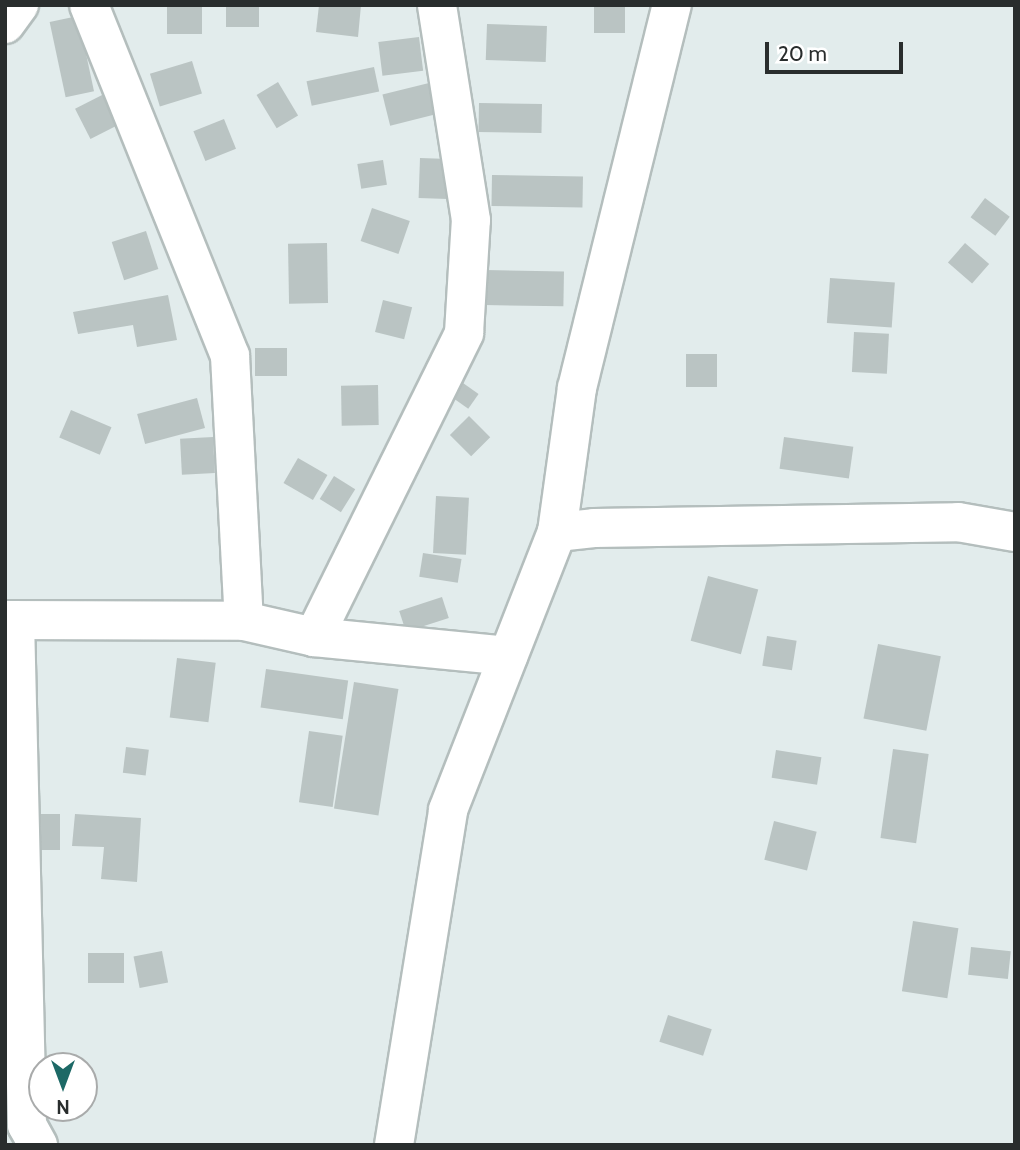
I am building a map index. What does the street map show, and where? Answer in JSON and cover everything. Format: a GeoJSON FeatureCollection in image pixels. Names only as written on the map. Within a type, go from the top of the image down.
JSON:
{"type":"FeatureCollection","features":[{"type":"Feature","properties":{"kind":"street"},"geometry":{"type":"LineString","coordinates":[[5,24],[19,5]]}},
{"type":"Feature","properties":{"kind":"street"},"geometry":{"type":"LineString","coordinates":[[89,5],[230,356],[244,621]]}},
{"type":"Feature","properties":{"kind":"street"},"geometry":{"type":"LineString","coordinates":[[314,637],[464,333],[471,220],[437,5]]}},
{"type":"Feature","properties":{"kind":"street"},"geometry":{"type":"LineString","coordinates":[[394,1145],[448,810],[557,532],[578,388],[672,5]]}},
{"type":"Feature","properties":{"kind":"street"},"geometry":{"type":"LineString","coordinates":[[557,532],[594,528],[958,522],[1015,532]]}},
{"type":"Feature","properties":{"kind":"street"},"geometry":{"type":"LineString","coordinates":[[38,1145],[27,1125],[10,620],[244,621],[314,637],[508,656]]}},
{"type":"Feature","properties":{"kind":"building"},"geometry":{"type":"Polygon","coordinates":[[[167,5],[202,5],[202,34],[167,34],[167,5]]]}},
{"type":"Feature","properties":{"kind":"building"},"geometry":{"type":"Polygon","coordinates":[[[226,5],[259,5],[259,27],[226,27],[226,5]]]}},
{"type":"Feature","properties":{"kind":"building"},"geometry":{"type":"Polygon","coordinates":[[[319,5],[361,5],[358,37],[316,32],[319,5]]]}},
{"type":"Feature","properties":{"kind":"building"},"geometry":{"type":"Polygon","coordinates":[[[594,5],[625,5],[625,33],[594,33],[594,5]]]}},
{"type":"Feature","properties":{"kind":"building"},"geometry":{"type":"Polygon","coordinates":[[[78,16],[94,91],[66,97],[50,22],[78,16]]]}},
{"type":"Feature","properties":{"kind":"building"},"geometry":{"type":"Polygon","coordinates":[[[487,24],[547,26],[546,62],[486,60],[487,24]]]}},
{"type":"Feature","properties":{"kind":"building"},"geometry":{"type":"Polygon","coordinates":[[[419,37],[423,71],[382,76],[378,42],[419,37]]]}},
{"type":"Feature","properties":{"kind":"building"},"geometry":{"type":"Polygon","coordinates":[[[192,61],[202,94],[160,106],[150,74],[192,61]]]}},
{"type":"Feature","properties":{"kind":"building"},"geometry":{"type":"Polygon","coordinates":[[[374,67],[379,91],[312,106],[307,81],[374,67]]]}},
{"type":"Feature","properties":{"kind":"building"},"geometry":{"type":"Polygon","coordinates":[[[278,82],[298,115],[277,128],[257,95],[278,82]]]}},
{"type":"Feature","properties":{"kind":"building"},"geometry":{"type":"Polygon","coordinates":[[[429,83],[437,114],[390,126],[382,95],[429,83]]]}},
{"type":"Feature","properties":{"kind":"building"},"geometry":{"type":"Polygon","coordinates":[[[108,92],[123,122],[90,139],[75,109],[108,92]]]}},
{"type":"Feature","properties":{"kind":"building"},"geometry":{"type":"Polygon","coordinates":[[[479,103],[542,104],[541,133],[478,132],[479,103]]]}},
{"type":"Feature","properties":{"kind":"building"},"geometry":{"type":"Polygon","coordinates":[[[224,119],[236,149],[205,161],[193,131],[224,119]]]}},
{"type":"Feature","properties":{"kind":"building"},"geometry":{"type":"Polygon","coordinates":[[[420,158],[449,159],[448,199],[419,198],[420,158]]]}},
{"type":"Feature","properties":{"kind":"building"},"geometry":{"type":"Polygon","coordinates":[[[383,160],[387,185],[361,189],[357,164],[383,160]]]}},
{"type":"Feature","properties":{"kind":"building"},"geometry":{"type":"Polygon","coordinates":[[[492,175],[583,177],[582,208],[491,206],[492,175]]]}},
{"type":"Feature","properties":{"kind":"building"},"geometry":{"type":"Polygon","coordinates":[[[985,198],[1010,217],[995,236],[971,217],[985,198]]]}},
{"type":"Feature","properties":{"kind":"building"},"geometry":{"type":"Polygon","coordinates":[[[372,208],[410,221],[398,254],[361,241],[372,208]]]}},
{"type":"Feature","properties":{"kind":"building"},"geometry":{"type":"Polygon","coordinates":[[[146,231],[158,269],[124,280],[112,242],[146,231]]]}},
{"type":"Feature","properties":{"kind":"building"},"geometry":{"type":"Polygon","coordinates":[[[327,243],[328,303],[289,304],[288,244],[327,243]]]}},
{"type":"Feature","properties":{"kind":"building"},"geometry":{"type":"Polygon","coordinates":[[[965,243],[989,264],[972,284],[948,263],[965,243]]]}},
{"type":"Feature","properties":{"kind":"building"},"geometry":{"type":"Polygon","coordinates":[[[485,270],[564,271],[563,306],[484,305],[485,270]]]}},
{"type":"Feature","properties":{"kind":"building"},"geometry":{"type":"Polygon","coordinates":[[[830,278],[895,283],[892,327],[827,323],[830,278]]]}},
{"type":"Feature","properties":{"kind":"building"},"geometry":{"type":"Polygon","coordinates":[[[168,295],[177,340],[137,347],[133,325],[78,334],[73,312],[168,295]]]}},
{"type":"Feature","properties":{"kind":"building"},"geometry":{"type":"Polygon","coordinates":[[[383,300],[412,307],[404,339],[375,332],[383,300]]]}},
{"type":"Feature","properties":{"kind":"building"},"geometry":{"type":"Polygon","coordinates":[[[854,332],[889,334],[887,374],[852,372],[854,332]]]}},
{"type":"Feature","properties":{"kind":"building"},"geometry":{"type":"Polygon","coordinates":[[[255,348],[287,348],[287,376],[255,376],[255,348]]]}},
{"type":"Feature","properties":{"kind":"building"},"geometry":{"type":"Polygon","coordinates":[[[686,354],[717,354],[717,387],[686,387],[686,354]]]}},
{"type":"Feature","properties":{"kind":"building"},"geometry":{"type":"Polygon","coordinates":[[[463,383],[479,394],[468,409],[453,398],[463,383]]]}},
{"type":"Feature","properties":{"kind":"building"},"geometry":{"type":"Polygon","coordinates":[[[378,385],[379,425],[342,426],[341,386],[378,385]]]}},
{"type":"Feature","properties":{"kind":"building"},"geometry":{"type":"Polygon","coordinates":[[[197,398],[205,428],[145,444],[137,414],[197,398]]]}},
{"type":"Feature","properties":{"kind":"building"},"geometry":{"type":"Polygon","coordinates":[[[71,410],[112,427],[100,455],[59,438],[71,410]]]}},
{"type":"Feature","properties":{"kind":"building"},"geometry":{"type":"Polygon","coordinates":[[[469,416],[490,437],[471,456],[450,435],[469,416]]]}},
{"type":"Feature","properties":{"kind":"building"},"geometry":{"type":"Polygon","coordinates":[[[213,437],[215,473],[182,475],[180,439],[213,437]]]}},
{"type":"Feature","properties":{"kind":"building"},"geometry":{"type":"Polygon","coordinates":[[[784,437],[853,447],[849,478],[780,469],[784,437]]]}},
{"type":"Feature","properties":{"kind":"building"},"geometry":{"type":"Polygon","coordinates":[[[298,458],[327,475],[313,500],[284,483],[298,458]]]}},
{"type":"Feature","properties":{"kind":"building"},"geometry":{"type":"Polygon","coordinates":[[[334,476],[355,489],[341,512],[320,499],[334,476]]]}},
{"type":"Feature","properties":{"kind":"building"},"geometry":{"type":"Polygon","coordinates":[[[436,496],[469,498],[466,555],[433,553],[436,496]]]}},
{"type":"Feature","properties":{"kind":"building"},"geometry":{"type":"Polygon","coordinates":[[[423,553],[462,559],[458,583],[419,577],[423,553]]]}},
{"type":"Feature","properties":{"kind":"building"},"geometry":{"type":"Polygon","coordinates":[[[708,576],[758,589],[741,654],[691,641],[708,576]]]}},
{"type":"Feature","properties":{"kind":"building"},"geometry":{"type":"Polygon","coordinates":[[[442,597],[449,618],[406,632],[399,611],[442,597]]]}},
{"type":"Feature","properties":{"kind":"building"},"geometry":{"type":"Polygon","coordinates":[[[767,636],[797,641],[792,670],[762,666],[767,636]]]}},
{"type":"Feature","properties":{"kind":"building"},"geometry":{"type":"Polygon","coordinates":[[[878,644],[941,656],[926,731],[863,719],[878,644]]]}},
{"type":"Feature","properties":{"kind":"building"},"geometry":{"type":"Polygon","coordinates":[[[177,658],[216,663],[208,722],[170,718],[177,658]]]}},
{"type":"Feature","properties":{"kind":"building"},"geometry":{"type":"Polygon","coordinates":[[[266,669],[348,681],[343,719],[261,708],[266,669]]]}},
{"type":"Feature","properties":{"kind":"building"},"geometry":{"type":"Polygon","coordinates":[[[354,682],[398,689],[378,815],[334,808],[354,682]]]}},
{"type":"Feature","properties":{"kind":"building"},"geometry":{"type":"Polygon","coordinates":[[[309,731],[343,736],[333,807],[299,802],[309,731]]]}},
{"type":"Feature","properties":{"kind":"building"},"geometry":{"type":"Polygon","coordinates":[[[126,747],[149,750],[146,776],[123,773],[126,747]]]}},
{"type":"Feature","properties":{"kind":"building"},"geometry":{"type":"Polygon","coordinates":[[[893,749],[929,754],[916,843],[880,838],[893,749]]]}},
{"type":"Feature","properties":{"kind":"building"},"geometry":{"type":"Polygon","coordinates":[[[776,750],[821,757],[817,785],[772,778],[776,750]]]}},
{"type":"Feature","properties":{"kind":"building"},"geometry":{"type":"Polygon","coordinates":[[[39,814],[60,814],[60,850],[39,850],[39,814]]]}},
{"type":"Feature","properties":{"kind":"building"},"geometry":{"type":"Polygon","coordinates":[[[75,814],[141,818],[137,882],[101,879],[104,847],[72,846],[75,814]]]}},
{"type":"Feature","properties":{"kind":"building"},"geometry":{"type":"Polygon","coordinates":[[[774,821],[817,832],[807,870],[764,860],[774,821]]]}},
{"type":"Feature","properties":{"kind":"building"},"geometry":{"type":"Polygon","coordinates":[[[913,921],[958,928],[947,998],[902,991],[913,921]]]}},
{"type":"Feature","properties":{"kind":"building"},"geometry":{"type":"Polygon","coordinates":[[[971,947],[1011,951],[1008,979],[968,975],[971,947]]]}},
{"type":"Feature","properties":{"kind":"building"},"geometry":{"type":"Polygon","coordinates":[[[162,951],[168,982],[140,988],[134,957],[162,951]]]}},
{"type":"Feature","properties":{"kind":"building"},"geometry":{"type":"Polygon","coordinates":[[[88,953],[124,953],[124,983],[88,983],[88,953]]]}},
{"type":"Feature","properties":{"kind":"building"},"geometry":{"type":"Polygon","coordinates":[[[668,1015],[712,1029],[703,1056],[659,1042],[668,1015]]]}}]}
